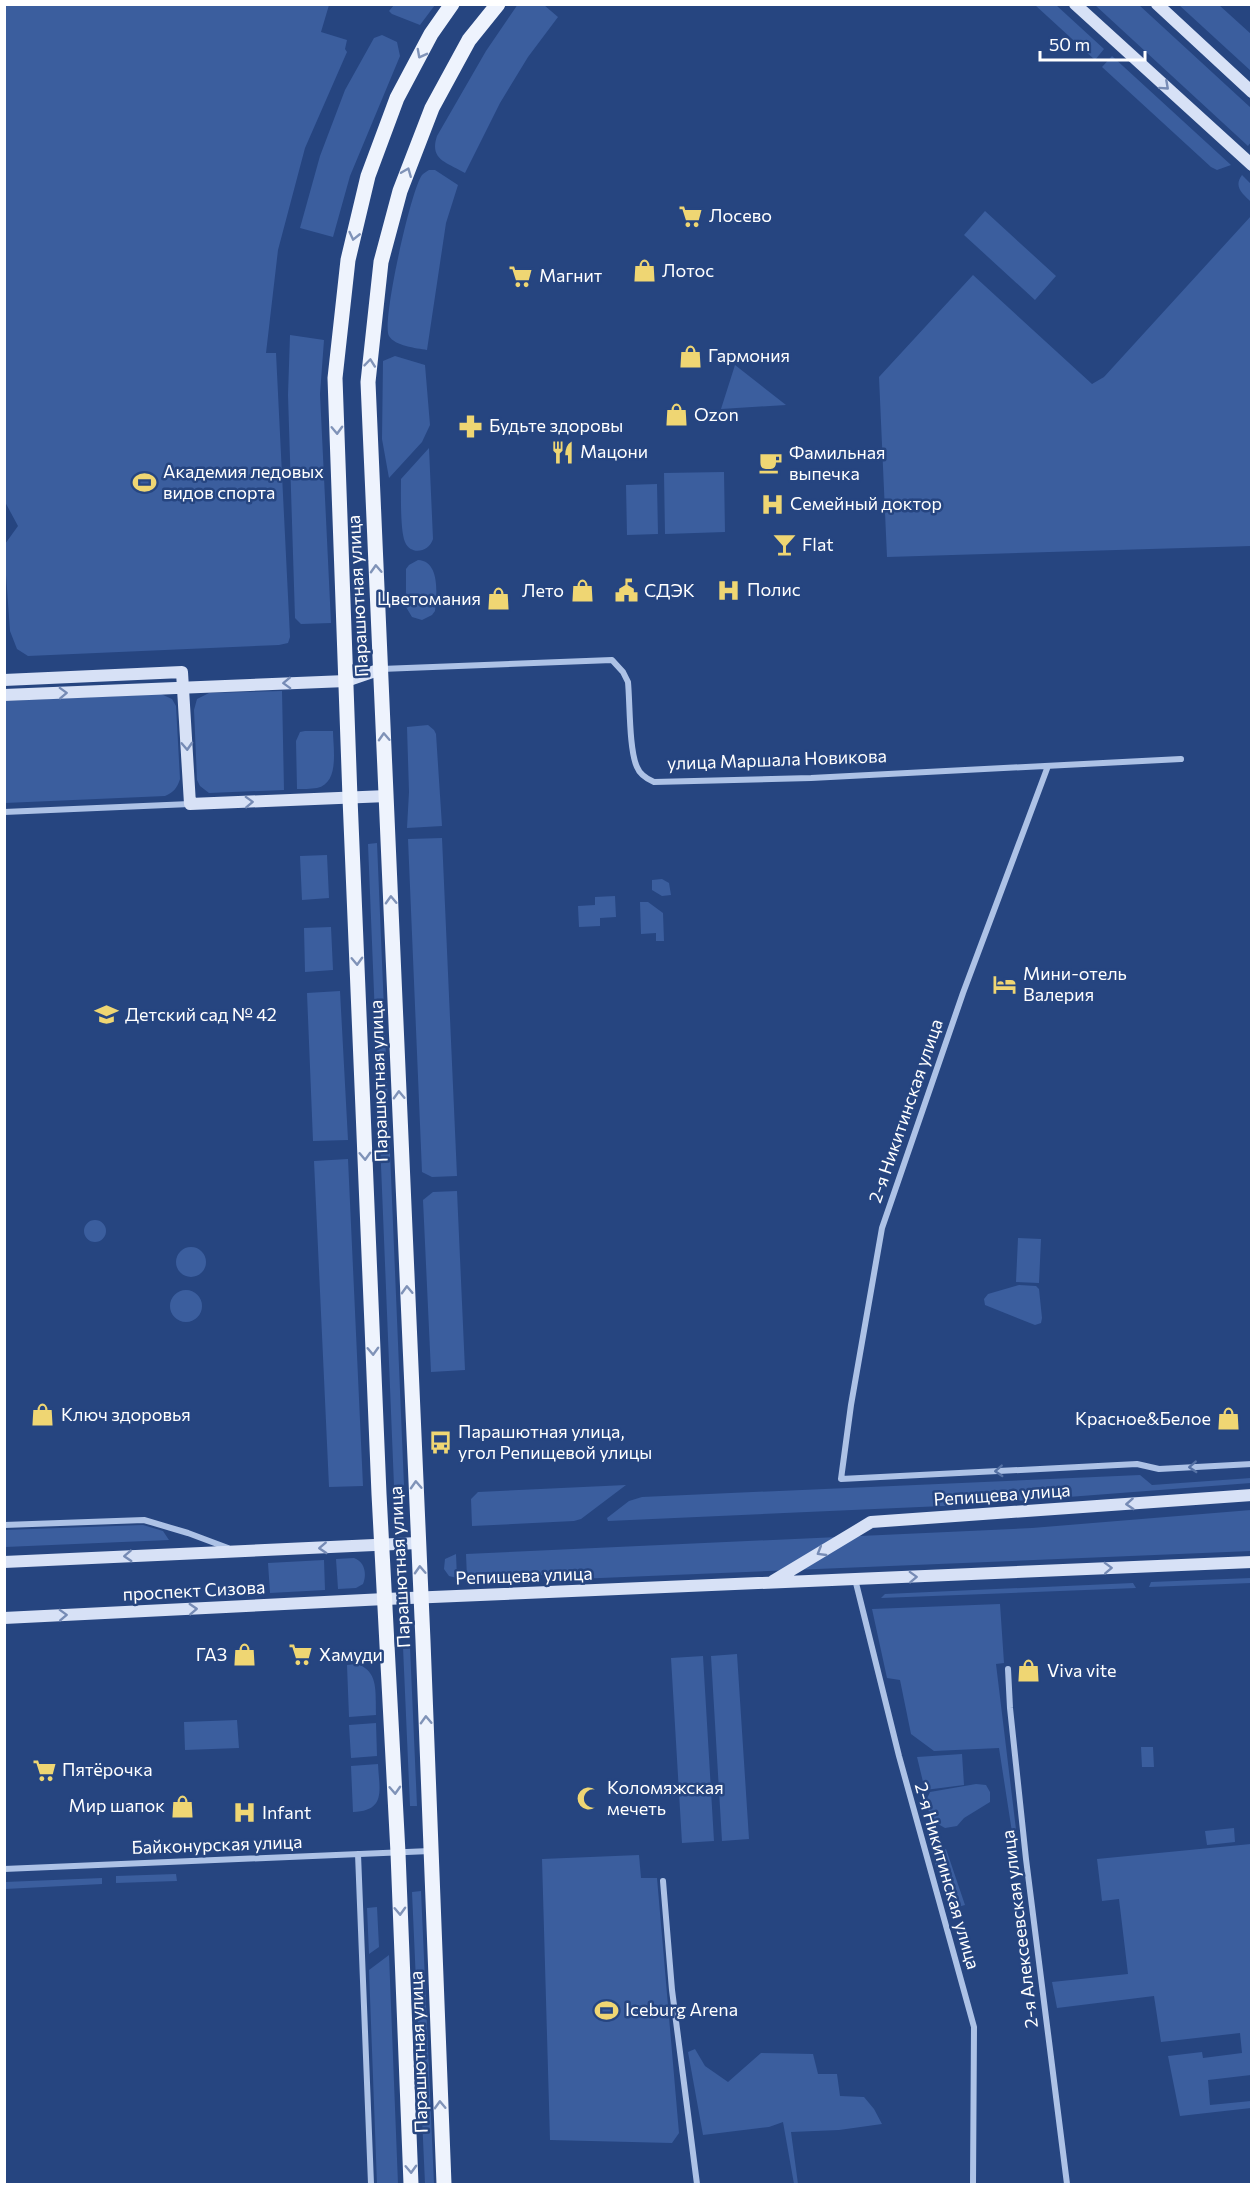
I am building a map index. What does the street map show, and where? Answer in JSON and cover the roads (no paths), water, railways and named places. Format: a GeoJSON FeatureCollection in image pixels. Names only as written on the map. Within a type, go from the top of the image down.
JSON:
{"type":"FeatureCollection","features":[{"type":"Feature","properties":{"kind":"main road","name":"Парашютная улица"},"geometry":{"type":"LineString","coordinates":[[411,2184],[398,1852],[381,1545],[335,378],[348,260],[368,176],[397,98],[431,34],[452,4]]}},
{"type":"Feature","properties":{"kind":"main road","name":"Парашютная улица"},"geometry":{"type":"LineString","coordinates":[[444,2184],[368,382],[381,262],[400,191],[432,108],[469,40],[498,4]]}},
{"type":"Feature","properties":{"kind":"main road"},"geometry":{"type":"LineString","coordinates":[[1075,4],[1251,165]]}},
{"type":"Feature","properties":{"kind":"main road"},"geometry":{"type":"LineString","coordinates":[[1157,4],[1251,92]]}},
{"type":"Feature","properties":{"kind":"main road","name":"улица Маршала Новикова"},"geometry":{"type":"LineString","coordinates":[[4,695],[346,681],[381,669]]}},
{"type":"Feature","properties":{"kind":"main road"},"geometry":{"type":"LineString","coordinates":[[4,680],[182,672],[190,804],[387,796]]}},
{"type":"Feature","properties":{"kind":"main road","name":"Репищева улица"},"geometry":{"type":"LineString","coordinates":[[772,1582],[871,1522],[1251,1495]]}},
{"type":"Feature","properties":{"kind":"main road"},"geometry":{"type":"LineString","coordinates":[[381,1545],[418,1543]]}},
{"type":"Feature","properties":{"kind":"main road","name":"проспект Сизова"},"geometry":{"type":"LineString","coordinates":[[4,1562],[381,1545]]}},
{"type":"Feature","properties":{"kind":"main road","name":"Репищева улица"},"geometry":{"type":"LineString","coordinates":[[385,1599],[1251,1562]]}},
{"type":"Feature","properties":{"kind":"main road","name":"проспект Сизова"},"geometry":{"type":"LineString","coordinates":[[4,1618],[385,1599]]}},
{"type":"Feature","properties":{"kind":"street","name":"улица Маршала Новикова"},"geometry":{"type":"LineString","coordinates":[[381,669],[612,660],[623,672],[628,682],[637,767],[644,777],[654,782],[746,781],[1181,759]]}},
{"type":"Feature","properties":{"kind":"street","name":"2-я Никитинская улица"},"geometry":{"type":"LineString","coordinates":[[1048,766],[963,993],[882,1228],[852,1394],[841,1479],[1137,1464],[1159,1469],[1251,1464]]}},
{"type":"Feature","properties":{"kind":"street"},"geometry":{"type":"LineString","coordinates":[[4,812],[190,804]]}},
{"type":"Feature","properties":{"kind":"street"},"geometry":{"type":"LineString","coordinates":[[4,1525],[144,1520],[188,1533],[237,1552]]}},
{"type":"Feature","properties":{"kind":"street","name":"2-я Никитинская улица"},"geometry":{"type":"LineString","coordinates":[[855,1580],[899,1756],[974,2026],[973,2184]]}},
{"type":"Feature","properties":{"kind":"street","name":"2-я Алексеевская улица"},"geometry":{"type":"LineString","coordinates":[[1008,1669],[1026,1859],[1067,2184]]}},
{"type":"Feature","properties":{"kind":"street","name":"Байконурская улица"},"geometry":{"type":"LineString","coordinates":[[4,1869],[430,1851]]}},
{"type":"Feature","properties":{"kind":"street"},"geometry":{"type":"LineString","coordinates":[[358,1854],[371,2184]]}},
{"type":"Feature","properties":{"kind":"street"},"geometry":{"type":"LineString","coordinates":[[663,1881],[672,1990],[697,2184]]}},
{"type":"Feature","properties":{"kind":"place","name":"Лосево"},"geometry":{"type":"Point","coordinates":[691,216]}},
{"type":"Feature","properties":{"kind":"place","name":"Лотос"},"geometry":{"type":"Point","coordinates":[644,271]}},
{"type":"Feature","properties":{"kind":"place","name":"Магнит"},"geometry":{"type":"Point","coordinates":[521,276]}},
{"type":"Feature","properties":{"kind":"place","name":"Гармония"},"geometry":{"type":"Point","coordinates":[690,356]}},
{"type":"Feature","properties":{"kind":"place","name":"Ozon"},"geometry":{"type":"Point","coordinates":[676,415]}},
{"type":"Feature","properties":{"kind":"place","name":"Будьте здоровы"},"geometry":{"type":"Point","coordinates":[471,426]}},
{"type":"Feature","properties":{"kind":"place","name":"Мацони"},"geometry":{"type":"Point","coordinates":[562,452]}},
{"type":"Feature","properties":{"kind":"place","name":"Фамильная выпечка"},"geometry":{"type":"Point","coordinates":[771,463]}},
{"type":"Feature","properties":{"kind":"place","name":"Академия ледовых видов спорта"},"geometry":{"type":"Point","coordinates":[145,482]}},
{"type":"Feature","properties":{"kind":"place","name":"Семейный доктор"},"geometry":{"type":"Point","coordinates":[772,504]}},
{"type":"Feature","properties":{"kind":"place","name":"Flat"},"geometry":{"type":"Point","coordinates":[784,545]}},
{"type":"Feature","properties":{"kind":"place","name":"Полис"},"geometry":{"type":"Point","coordinates":[729,590]}},
{"type":"Feature","properties":{"kind":"place","name":"Лето"},"geometry":{"type":"Point","coordinates":[582,591]}},
{"type":"Feature","properties":{"kind":"place","name":"СДЭК"},"geometry":{"type":"Point","coordinates":[626,591]}},
{"type":"Feature","properties":{"kind":"place","name":"Цветомания"},"geometry":{"type":"Point","coordinates":[499,599]}},
{"type":"Feature","properties":{"kind":"place","name":"Мини-отель Валерия"},"geometry":{"type":"Point","coordinates":[1005,984]}},
{"type":"Feature","properties":{"kind":"place","name":"Детский сад № 42"},"geometry":{"type":"Point","coordinates":[107,1015]}},
{"type":"Feature","properties":{"kind":"place","name":"Ключ здоровья"},"geometry":{"type":"Point","coordinates":[43,1415]}},
{"type":"Feature","properties":{"kind":"place","name":"Красное&Белое"},"geometry":{"type":"Point","coordinates":[1229,1419]}},
{"type":"Feature","properties":{"kind":"place","name":"Парашютная улица, угол Репищевой улицы"},"geometry":{"type":"Point","coordinates":[440,1442]}},
{"type":"Feature","properties":{"kind":"place","name":"ГАЗ"},"geometry":{"type":"Point","coordinates":[245,1655]}},
{"type":"Feature","properties":{"kind":"place","name":"Хамуди"},"geometry":{"type":"Point","coordinates":[301,1655]}},
{"type":"Feature","properties":{"kind":"place","name":"Viva vite"},"geometry":{"type":"Point","coordinates":[1029,1671]}},
{"type":"Feature","properties":{"kind":"place","name":"Пятёрочка"},"geometry":{"type":"Point","coordinates":[44,1770]}},
{"type":"Feature","properties":{"kind":"place","name":"Коломяжская мечеть"},"geometry":{"type":"Point","coordinates":[589,1798]}},
{"type":"Feature","properties":{"kind":"place","name":"Мир шапок"},"geometry":{"type":"Point","coordinates":[183,1806]}},
{"type":"Feature","properties":{"kind":"place","name":"Infant"},"geometry":{"type":"Point","coordinates":[244,1813]}},
{"type":"Feature","properties":{"kind":"place","name":"Iceburg Arena"},"geometry":{"type":"Point","coordinates":[607,2010]}}]}
